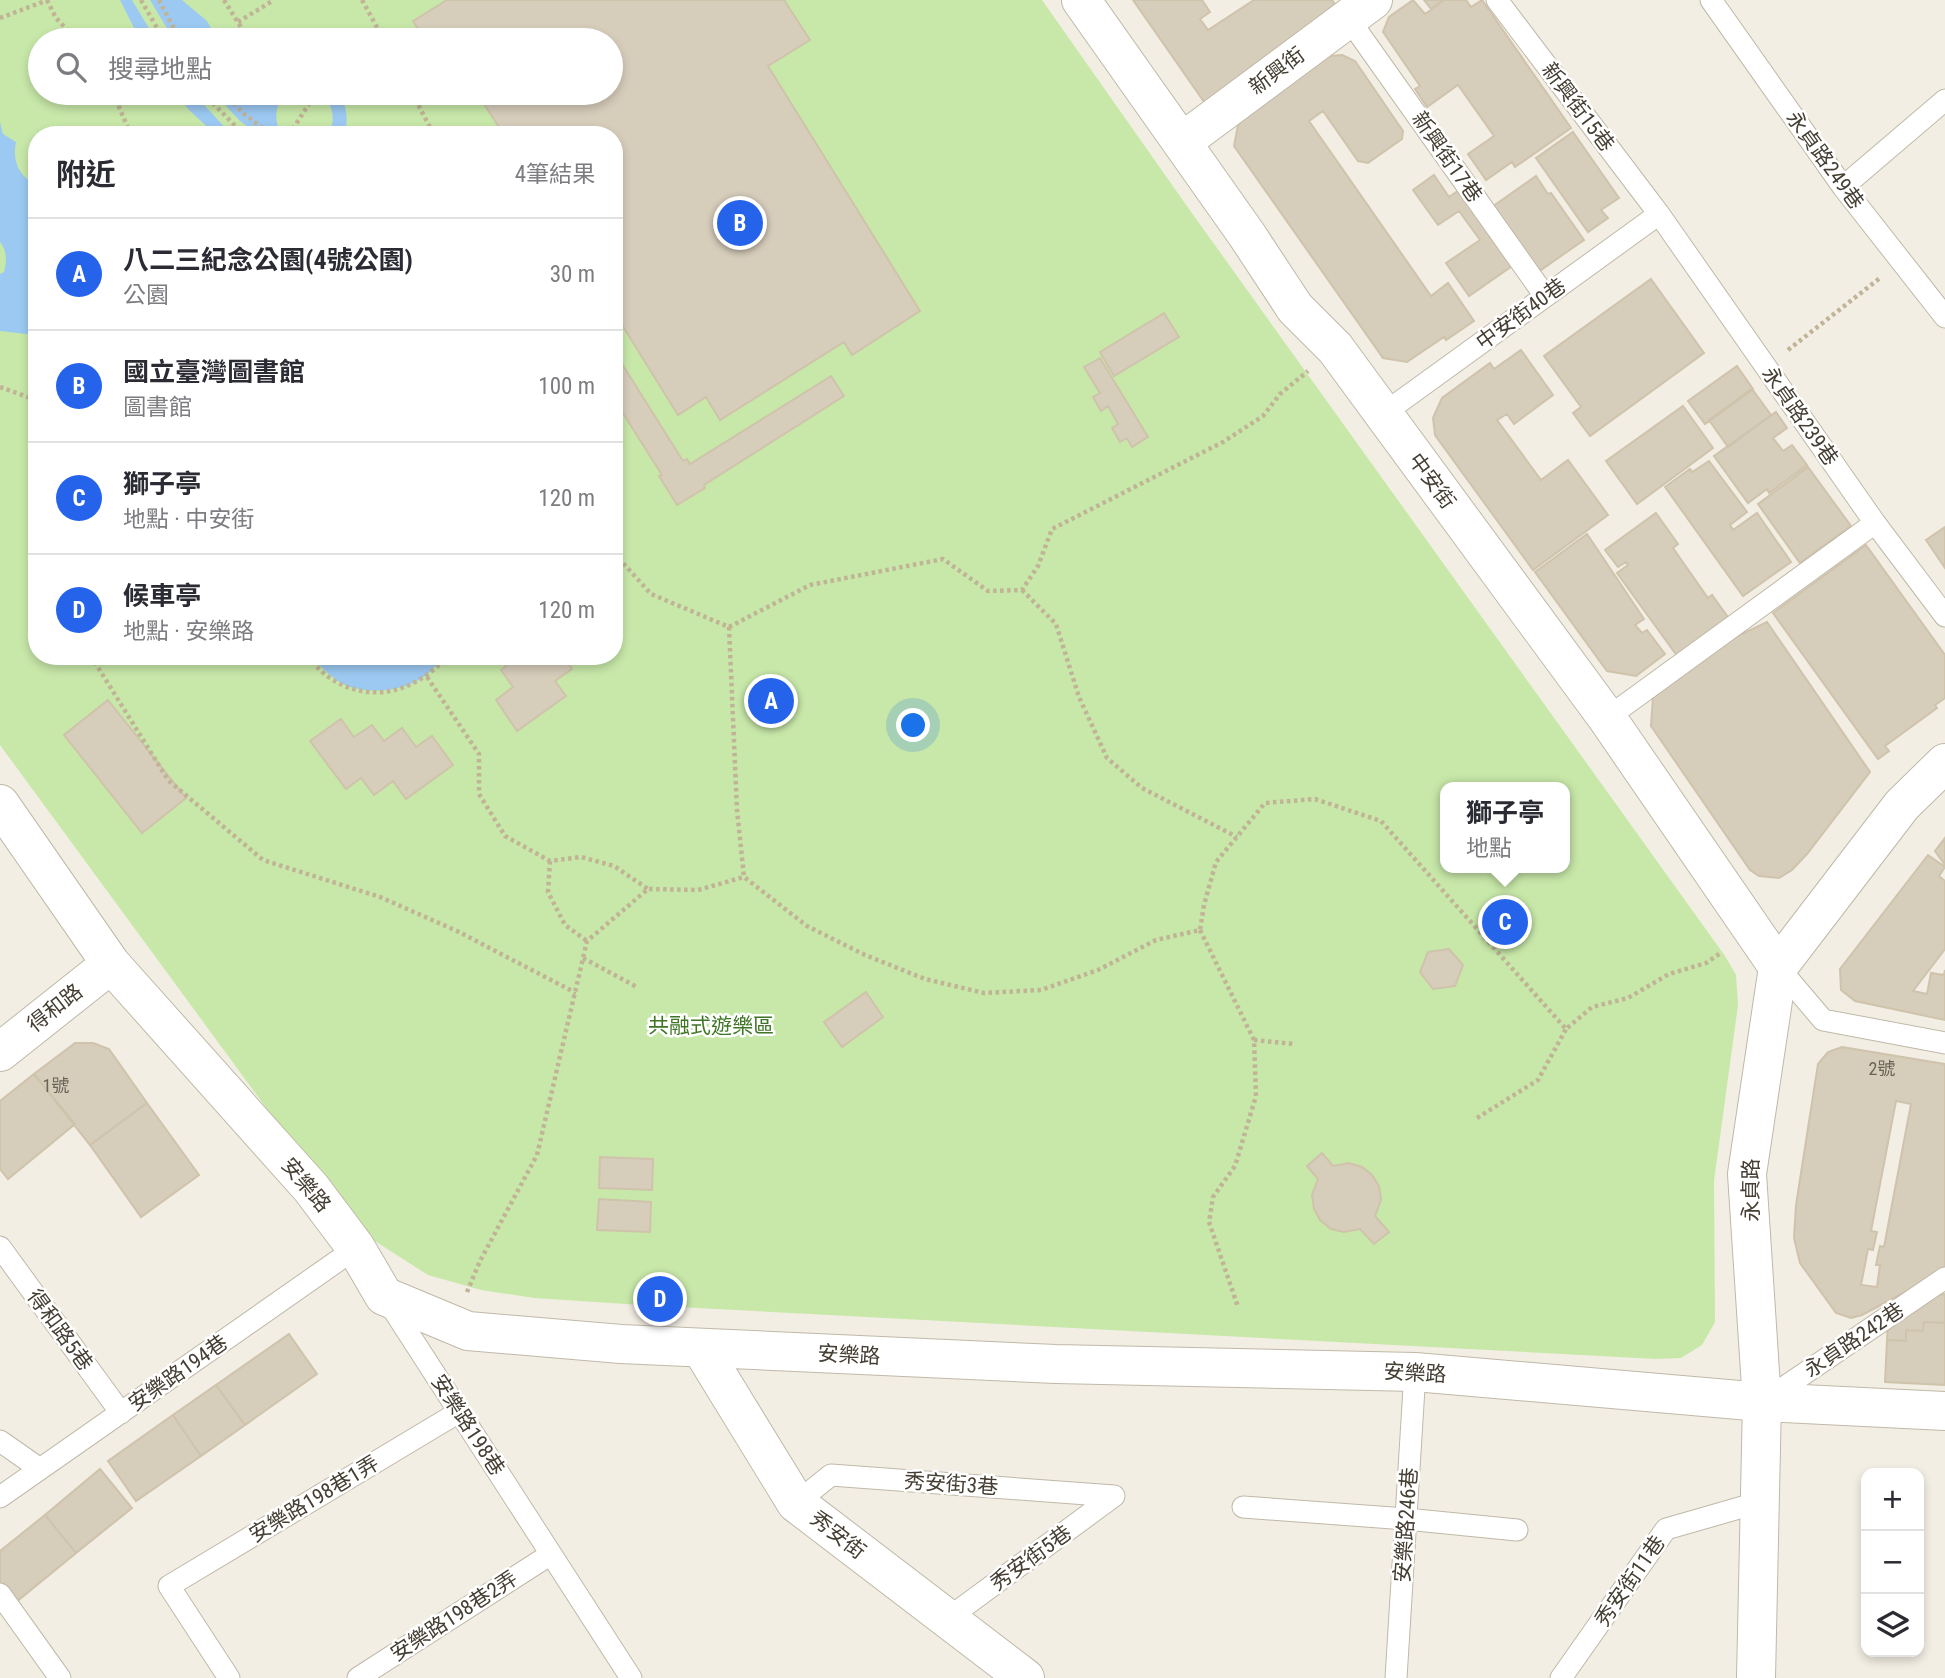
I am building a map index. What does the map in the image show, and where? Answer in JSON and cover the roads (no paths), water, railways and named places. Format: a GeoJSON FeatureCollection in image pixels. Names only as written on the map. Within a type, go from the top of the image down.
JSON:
{"type":"FeatureCollection","features":[{"type":"Feature","properties":{"kind":"street","name":"中安街"},"geometry":{"type":"LineString","coordinates":[[1082,0],[1296,307],[1335,348],[1607,718],[1778,967]]}},
{"type":"Feature","properties":{"kind":"street","name":"新興街"},"geometry":{"type":"LineString","coordinates":[[1182,142],[1361,9]]}},
{"type":"Feature","properties":{"kind":"street","name":"永貞路"},"geometry":{"type":"LineString","coordinates":[[1756,1678],[1762,1402],[1747,1174],[1778,967],[1902,805],[1945,763]]}},
{"type":"Feature","properties":{"kind":"street","name":"安樂路"},"geometry":{"type":"LineString","coordinates":[[0,804],[111,964],[312,1188],[356,1248],[384,1296],[468,1331],[621,1344],[1056,1364],[1416,1372],[1762,1402],[1945,1411]]}},
{"type":"Feature","properties":{"kind":"street","name":"得和路"},"geometry":{"type":"LineString","coordinates":[[0,1052],[111,964]]}},
{"type":"Feature","properties":{"kind":"street","name":"秀安街"},"geometry":{"type":"LineString","coordinates":[[701,1348],[796,1503],[1024,1678]]}},
{"type":"Feature","properties":{"kind":"lane","name":"新興街15巷"},"geometry":{"type":"LineString","coordinates":[[1497,0],[1659,214]]}},
{"type":"Feature","properties":{"kind":"lane","name":"永貞路249巷"},"geometry":{"type":"LineString","coordinates":[[1711,0],[1843,187],[1945,317]]}},
{"type":"Feature","properties":{"kind":"lane","name":"新興街17巷"},"geometry":{"type":"LineString","coordinates":[[1361,9],[1545,296]]}},
{"type":"Feature","properties":{"kind":"lane"},"geometry":{"type":"LineString","coordinates":[[1843,187],[1945,100]]}},
{"type":"Feature","properties":{"kind":"lane","name":"中安街40巷"},"geometry":{"type":"LineString","coordinates":[[1382,415],[1659,214]]}},
{"type":"Feature","properties":{"kind":"lane","name":"永貞路239巷"},"geometry":{"type":"LineString","coordinates":[[1659,214],[1875,523],[1945,615]]}},
{"type":"Feature","properties":{"kind":"lane"},"geometry":{"type":"LineString","coordinates":[[1607,718],[1875,523]]}},
{"type":"Feature","properties":{"kind":"lane"},"geometry":{"type":"LineString","coordinates":[[1778,967],[1823,1020],[1945,1043]]}},
{"type":"Feature","properties":{"kind":"lane","name":"得和路5巷"},"geometry":{"type":"LineString","coordinates":[[0,1247],[121,1413]]}},
{"type":"Feature","properties":{"kind":"lane","name":"安樂路194巷"},"geometry":{"type":"LineString","coordinates":[[0,1497],[356,1248]]}},
{"type":"Feature","properties":{"kind":"lane","name":"永貞路242巷"},"geometry":{"type":"LineString","coordinates":[[1762,1402],[1945,1278]]}},
{"type":"Feature","properties":{"kind":"lane","name":"安樂路198巷"},"geometry":{"type":"LineString","coordinates":[[384,1296],[631,1678]]}},
{"type":"Feature","properties":{"kind":"lane","name":"安樂路246巷"},"geometry":{"type":"LineString","coordinates":[[1395,1678],[1416,1372]]}},
{"type":"Feature","properties":{"kind":"lane","name":"安樂路198巷1弄"},"geometry":{"type":"LineString","coordinates":[[229,1678],[169,1586],[459,1412]]}},
{"type":"Feature","properties":{"kind":"lane"},"geometry":{"type":"LineString","coordinates":[[0,1441],[40,1469]]}},
{"type":"Feature","properties":{"kind":"lane","name":"秀安街3巷"},"geometry":{"type":"LineString","coordinates":[[796,1503],[831,1475],[1114,1496]]}},
{"type":"Feature","properties":{"kind":"lane","name":"秀安街5巷"},"geometry":{"type":"LineString","coordinates":[[947,1619],[1114,1496]]}},
{"type":"Feature","properties":{"kind":"lane","name":"秀安街11巷"},"geometry":{"type":"LineString","coordinates":[[1560,1678],[1666,1529],[1760,1502]]}},
{"type":"Feature","properties":{"kind":"lane"},"geometry":{"type":"LineString","coordinates":[[1243,1507],[1517,1530]]}},
{"type":"Feature","properties":{"kind":"lane","name":"安樂路198巷2弄"},"geometry":{"type":"LineString","coordinates":[[358,1678],[551,1554]]}},
{"type":"Feature","properties":{"kind":"lane"},"geometry":{"type":"LineString","coordinates":[[0,1594],[60,1678]]}},
{"type":"Feature","properties":{"kind":"water"},"geometry":{"type":"Polygon","coordinates":[[[120,0],[132,0],[149,28],[134,28],[120,0]]]}},
{"type":"Feature","properties":{"kind":"water"},"geometry":{"type":"Polygon","coordinates":[[[150,0],[182,0],[207,21],[211,28],[167,28],[150,0]]]}},
{"type":"Feature","properties":{"kind":"water"},"geometry":{"type":"Polygon","coordinates":[[[185,105],[204,105],[224,126],[206,126],[185,105]]]}},
{"type":"Feature","properties":{"kind":"water"},"geometry":{"type":"Polygon","coordinates":[[[225,105],[279,105],[276,112],[278,126],[247,126],[225,105]]]}},
{"type":"Feature","properties":{"kind":"water"},"geometry":{"type":"Polygon","coordinates":[[[330,105],[344,105],[346,126],[331,126],[330,105]]]}},
{"type":"Feature","properties":{"kind":"water"},"geometry":{"type":"Polygon","coordinates":[[[0,122],[3,134],[16,142],[16,162],[21,173],[28,179],[28,334],[0,331],[0,274],[4,272],[6,260],[0,242],[0,122]]]}},
{"type":"Feature","properties":{"kind":"water"},"geometry":{"type":"Polygon","coordinates":[[[320,665],[436,665],[417,681],[399,688],[379,691],[344,685],[320,665]]]}},
{"type":"Feature","properties":{"kind":"place","name":"國立臺灣圖書館"},"geometry":{"type":"Point","coordinates":[740,223]}},
{"type":"Feature","properties":{"kind":"place","name":"八二三紀念公園(4號公園)"},"geometry":{"type":"Point","coordinates":[771,701]}},
{"type":"Feature","properties":{"kind":"place","name":"獅子亭"},"geometry":{"type":"Point","coordinates":[1505,922]}},
{"type":"Feature","properties":{"kind":"place","name":"候車亭"},"geometry":{"type":"Point","coordinates":[660,1299]}},
{"type":"Feature","properties":{"kind":"park label","name":"共融式遊樂區"},"geometry":{"type":"Point","coordinates":[711,1026]}}]}
